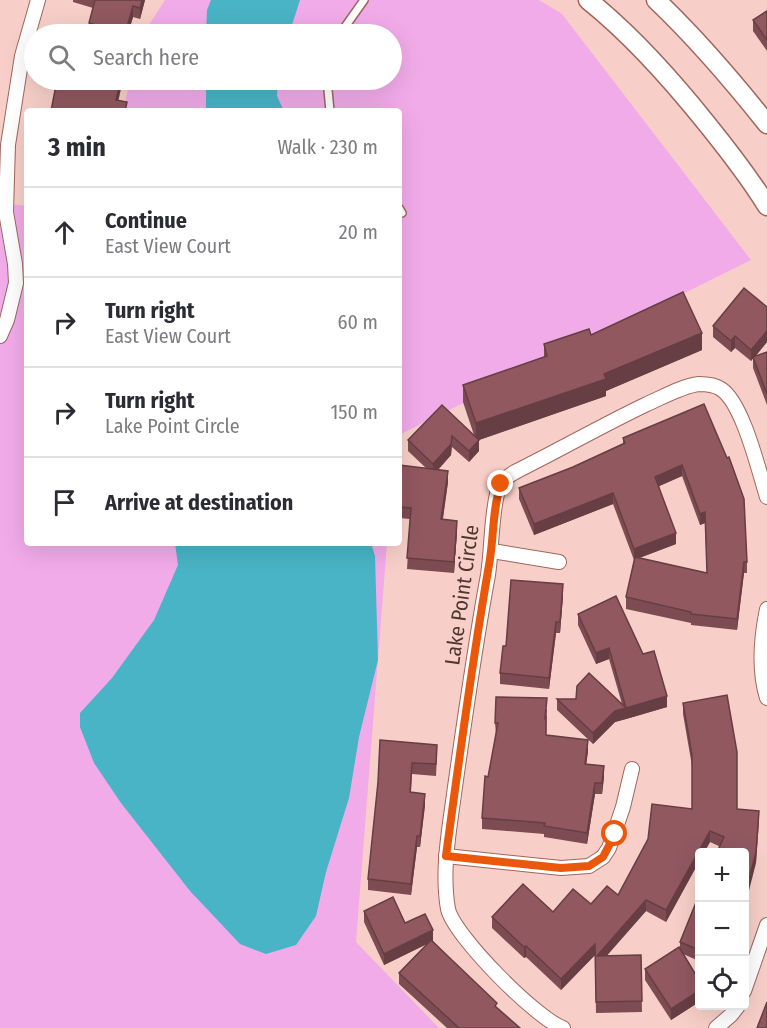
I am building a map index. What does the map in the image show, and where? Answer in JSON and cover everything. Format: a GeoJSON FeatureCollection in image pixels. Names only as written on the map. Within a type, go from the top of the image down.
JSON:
{"type":"FeatureCollection","features":[{"type":"Feature","properties":{"kind":"main road"},"geometry":{"type":"LineString","coordinates":[[588,0],[646,52],[677,87],[737,162],[767,206]]}},
{"type":"Feature","properties":{"kind":"main road"},"geometry":{"type":"LineString","coordinates":[[656,0],[692,35],[737,85],[767,124]]}},
{"type":"Feature","properties":{"kind":"street"},"geometry":{"type":"LineString","coordinates":[[31,24],[38,0]]}},
{"type":"Feature","properties":{"kind":"street"},"geometry":{"type":"LineString","coordinates":[[0,336],[7,320],[16,284],[6,212],[8,145],[24,49]]}},
{"type":"Feature","properties":{"kind":"street","name":"Lake Point Circle"},"geometry":{"type":"LineString","coordinates":[[563,1028],[551,1022],[520,997],[461,934],[448,910],[446,856],[465,716],[492,551],[497,494],[501,484],[508,476],[619,417],[660,398],[699,384],[713,385],[723,390],[731,400],[751,445],[767,497]]}},
{"type":"Feature","properties":{"kind":"street"},"geometry":{"type":"LineString","coordinates":[[492,551],[560,562]]}},
{"type":"Feature","properties":{"kind":"street"},"geometry":{"type":"LineString","coordinates":[[767,609],[762,643],[762,667],[767,698]]}},
{"type":"Feature","properties":{"kind":"street"},"geometry":{"type":"LineString","coordinates":[[446,856],[561,868],[589,866],[597,862],[609,848],[623,807],[632,769]]}},
{"type":"Feature","properties":{"kind":"street"},"geometry":{"type":"LineString","coordinates":[[749,977],[767,925]]}},
{"type":"Feature","properties":{"kind":"street"},"geometry":{"type":"LineString","coordinates":[[716,1028],[734,1010]]}},
{"type":"Feature","properties":{"kind":"lane"},"geometry":{"type":"LineString","coordinates":[[347,24],[364,0]]}},
{"type":"Feature","properties":{"kind":"lane"},"geometry":{"type":"LineString","coordinates":[[328,90],[330,108]]}},
{"type":"Feature","properties":{"kind":"shaded area"},"geometry":{"type":"Polygon","coordinates":[[[165,0],[539,0],[562,14],[751,260],[402,434],[402,108],[124,108],[128,90],[402,90],[402,24],[149,24],[165,0]]]}},
{"type":"Feature","properties":{"kind":"shaded area"},"geometry":{"type":"Polygon","coordinates":[[[0,203],[24,206],[24,546],[387,546],[356,942],[439,1028],[0,1028],[0,203]]]}},
{"type":"Feature","properties":{"kind":"water"},"geometry":{"type":"Polygon","coordinates":[[[211,0],[300,0],[292,24],[206,24],[207,10],[211,0]]]}},
{"type":"Feature","properties":{"kind":"water"},"geometry":{"type":"Polygon","coordinates":[[[206,90],[277,90],[277,96],[283,108],[206,108],[206,90]]]}},
{"type":"Feature","properties":{"kind":"water"},"geometry":{"type":"Polygon","coordinates":[[[175,546],[372,546],[375,556],[378,660],[359,737],[349,798],[326,872],[316,916],[296,945],[266,954],[240,944],[190,891],[121,803],[94,763],[80,727],[80,713],[112,678],[154,620],[178,565],[175,546]]]}},
{"type":"Feature","properties":{"kind":"building"},"geometry":{"type":"Polygon","coordinates":[[[95,0],[142,0],[140,8],[133,6],[128,24],[89,23],[95,0]]]}},
{"type":"Feature","properties":{"kind":"building"},"geometry":{"type":"Polygon","coordinates":[[[767,11],[767,40],[753,20],[767,11]]]}},
{"type":"Feature","properties":{"kind":"building"},"geometry":{"type":"Polygon","coordinates":[[[55,90],[118,90],[116,100],[127,102],[126,108],[52,108],[55,90]]]}},
{"type":"Feature","properties":{"kind":"building"},"geometry":{"type":"Polygon","coordinates":[[[744,288],[767,307],[767,331],[751,350],[735,336],[731,341],[713,326],[744,288]]]}},
{"type":"Feature","properties":{"kind":"building"},"geometry":{"type":"Polygon","coordinates":[[[683,292],[702,333],[604,374],[606,379],[476,423],[463,385],[547,356],[544,344],[589,329],[591,335],[683,292]]]}},
{"type":"Feature","properties":{"kind":"building"},"geometry":{"type":"Polygon","coordinates":[[[767,352],[767,394],[753,357],[767,352]]]}},
{"type":"Feature","properties":{"kind":"building"},"geometry":{"type":"Polygon","coordinates":[[[704,404],[727,458],[729,457],[744,499],[747,562],[744,562],[737,619],[691,614],[691,612],[626,597],[635,557],[707,573],[705,512],[700,514],[682,465],[655,477],[676,533],[634,549],[613,493],[534,524],[519,488],[573,467],[625,443],[623,438],[704,404]]]}},
{"type":"Feature","properties":{"kind":"building"},"geometry":{"type":"Polygon","coordinates":[[[442,405],[479,440],[469,451],[452,436],[451,444],[433,464],[408,440],[442,405]]]}},
{"type":"Feature","properties":{"kind":"building"},"geometry":{"type":"Polygon","coordinates":[[[402,465],[448,471],[441,519],[457,521],[454,562],[407,558],[411,508],[402,507],[402,465]]]}},
{"type":"Feature","properties":{"kind":"building"},"geometry":{"type":"Polygon","coordinates":[[[511,580],[563,584],[560,622],[556,622],[549,678],[500,673],[503,646],[506,646],[511,580]]]}},
{"type":"Feature","properties":{"kind":"building"},"geometry":{"type":"Polygon","coordinates":[[[616,596],[643,654],[654,651],[667,696],[626,708],[609,648],[596,653],[578,614],[616,596]]]}},
{"type":"Feature","properties":{"kind":"building"},"geometry":{"type":"Polygon","coordinates":[[[589,673],[626,708],[615,711],[593,733],[557,699],[576,699],[577,686],[589,673]]]}},
{"type":"Feature","properties":{"kind":"building"},"geometry":{"type":"Polygon","coordinates":[[[727,695],[737,752],[737,809],[759,811],[756,852],[749,879],[749,848],[719,848],[724,837],[710,831],[701,848],[695,848],[695,858],[666,910],[646,900],[597,956],[641,955],[642,1001],[596,1002],[595,944],[561,979],[492,917],[523,884],[553,912],[573,889],[591,904],[607,886],[618,895],[648,839],[652,804],[692,809],[692,755],[683,703],[727,695]]]}},
{"type":"Feature","properties":{"kind":"building"},"geometry":{"type":"Polygon","coordinates":[[[496,697],[547,698],[546,735],[588,740],[585,764],[604,766],[602,783],[595,783],[587,833],[544,826],[545,823],[482,818],[485,776],[488,777],[498,723],[495,723],[496,697]]]}},
{"type":"Feature","properties":{"kind":"building"},"geometry":{"type":"Polygon","coordinates":[[[380,740],[437,745],[436,764],[412,763],[410,792],[425,794],[411,884],[368,879],[380,740]]]}},
{"type":"Feature","properties":{"kind":"building"},"geometry":{"type":"Polygon","coordinates":[[[393,897],[405,923],[425,914],[433,930],[384,954],[364,911],[393,897]]]}},
{"type":"Feature","properties":{"kind":"building"},"geometry":{"type":"Polygon","coordinates":[[[695,905],[695,948],[680,942],[695,905]]]}},
{"type":"Feature","properties":{"kind":"building"},"geometry":{"type":"Polygon","coordinates":[[[431,940],[497,1003],[495,1006],[520,1028],[459,1028],[399,973],[431,940]]]}},
{"type":"Feature","properties":{"kind":"building"},"geometry":{"type":"Polygon","coordinates":[[[679,947],[695,973],[695,994],[671,1009],[645,969],[679,947]]]}},
{"type":"Feature","properties":{"kind":"building"},"geometry":{"type":"Polygon","coordinates":[[[767,1002],[767,1028],[757,1028],[767,1002]]]}},
{"type":"Feature","properties":{"kind":"route"},"geometry":{"type":"LineString","coordinates":[[501,484],[497,494],[492,551],[465,716],[446,856],[577,868],[589,866],[603,857],[615,834]]}}]}
